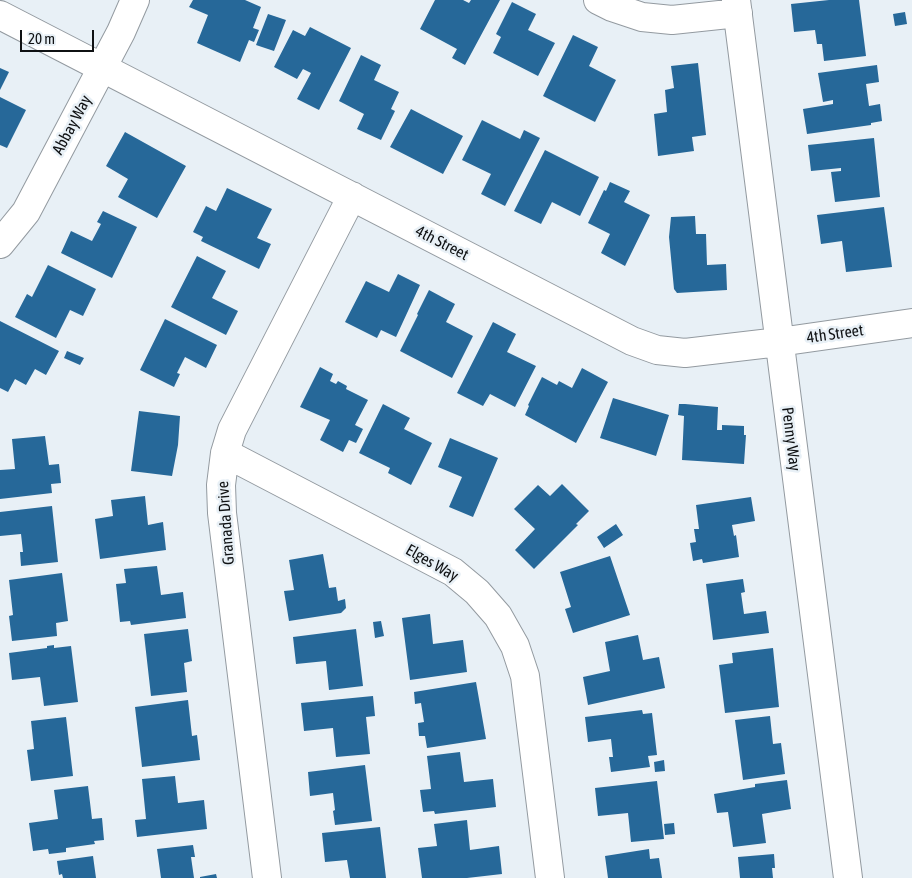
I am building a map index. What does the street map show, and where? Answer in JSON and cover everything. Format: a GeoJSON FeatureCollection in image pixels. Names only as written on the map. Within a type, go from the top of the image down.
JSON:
{"type":"FeatureCollection","features":[{"type":"Feature","properties":{"kind":"street","name":"Abbay Way"},"geometry":{"type":"LineString","coordinates":[[0,244],[26,212],[136,0]]}},
{"type":"Feature","properties":{"kind":"street"},"geometry":{"type":"LineString","coordinates":[[598,0],[642,17],[672,20],[737,6]]}},
{"type":"Feature","properties":{"kind":"street","name":"Penny Way"},"geometry":{"type":"LineString","coordinates":[[737,6],[848,878]]}},
{"type":"Feature","properties":{"kind":"street","name":"4th Street"},"geometry":{"type":"LineString","coordinates":[[0,15],[632,341],[657,350],[685,353],[912,323]]}},
{"type":"Feature","properties":{"kind":"street","name":"Granada Drive"},"geometry":{"type":"LineString","coordinates":[[267,878],[220,485],[225,454],[232,430],[352,196]]}},
{"type":"Feature","properties":{"kind":"street","name":"Elges Way"},"geometry":{"type":"LineString","coordinates":[[225,454],[453,572],[477,592],[498,616],[514,646],[524,676],[550,878]]}},
{"type":"Feature","properties":{"kind":"building"},"geometry":{"type":"Polygon","coordinates":[[[193,0],[245,0],[261,7],[253,28],[259,30],[254,42],[249,40],[240,62],[197,43],[208,15],[189,7],[193,0]]]}},
{"type":"Feature","properties":{"kind":"building"},"geometry":{"type":"Polygon","coordinates":[[[435,0],[463,0],[469,3],[471,0],[500,0],[465,65],[452,58],[457,49],[420,29],[435,0]]]}},
{"type":"Feature","properties":{"kind":"building"},"geometry":{"type":"Polygon","coordinates":[[[829,0],[859,0],[866,56],[824,61],[822,44],[817,44],[815,30],[794,32],[791,4],[829,0]]]}},
{"type":"Feature","properties":{"kind":"building"},"geometry":{"type":"Polygon","coordinates":[[[512,2],[536,14],[528,30],[555,43],[538,76],[493,53],[501,37],[496,34],[512,2]]]}},
{"type":"Feature","properties":{"kind":"building"},"geometry":{"type":"Polygon","coordinates":[[[905,12],[907,24],[895,26],[893,14],[905,12]]]}},
{"type":"Feature","properties":{"kind":"building"},"geometry":{"type":"Polygon","coordinates":[[[268,14],[286,20],[274,51],[256,45],[268,14]]]}},
{"type":"Feature","properties":{"kind":"building"},"geometry":{"type":"Polygon","coordinates":[[[310,27],[351,48],[319,110],[297,99],[311,73],[303,69],[297,79],[274,67],[293,30],[305,36],[310,27]]]}},
{"type":"Feature","properties":{"kind":"building"},"geometry":{"type":"Polygon","coordinates":[[[573,35],[598,47],[589,66],[616,80],[595,122],[543,96],[573,35]]]}},
{"type":"Feature","properties":{"kind":"building"},"geometry":{"type":"Polygon","coordinates":[[[361,55],[381,65],[374,80],[399,92],[391,109],[395,111],[381,140],[357,129],[364,114],[339,101],[361,55]]]}},
{"type":"Feature","properties":{"kind":"building"},"geometry":{"type":"Polygon","coordinates":[[[698,63],[706,135],[692,137],[694,151],[658,156],[654,114],[667,112],[665,90],[674,88],[671,66],[698,63]]]}},
{"type":"Feature","properties":{"kind":"building"},"geometry":{"type":"Polygon","coordinates":[[[877,65],[879,82],[866,84],[869,106],[880,104],[882,121],[871,123],[871,125],[807,134],[803,109],[833,104],[833,100],[823,102],[818,73],[877,65]]]}},
{"type":"Feature","properties":{"kind":"building"},"geometry":{"type":"Polygon","coordinates":[[[0,68],[9,72],[0,90],[0,68]]]}},
{"type":"Feature","properties":{"kind":"building"},"geometry":{"type":"Polygon","coordinates":[[[0,97],[26,110],[7,148],[0,145],[0,97]]]}},
{"type":"Feature","properties":{"kind":"building"},"geometry":{"type":"Polygon","coordinates":[[[411,109],[463,136],[443,174],[390,147],[411,109]]]}},
{"type":"Feature","properties":{"kind":"building"},"geometry":{"type":"Polygon","coordinates":[[[482,120],[520,139],[524,130],[540,138],[505,206],[481,194],[491,174],[462,160],[482,120]]]}},
{"type":"Feature","properties":{"kind":"building"},"geometry":{"type":"Polygon","coordinates":[[[125,132],[186,166],[157,218],[118,197],[128,179],[106,166],[125,132]]]}},
{"type":"Feature","properties":{"kind":"building"},"geometry":{"type":"Polygon","coordinates":[[[874,138],[880,197],[835,202],[831,172],[841,171],[841,168],[811,171],[808,145],[874,138]]]}},
{"type":"Feature","properties":{"kind":"building"},"geometry":{"type":"Polygon","coordinates":[[[545,150],[599,177],[580,216],[552,202],[541,224],[514,211],[545,150]]]}},
{"type":"Feature","properties":{"kind":"building"},"geometry":{"type":"Polygon","coordinates":[[[610,182],[630,191],[624,202],[650,215],[625,266],[601,253],[610,234],[588,223],[604,190],[606,191],[610,182]]]}},
{"type":"Feature","properties":{"kind":"building"},"geometry":{"type":"Polygon","coordinates":[[[227,188],[272,209],[257,238],[271,244],[259,269],[201,241],[203,237],[193,232],[206,206],[216,211],[227,188]]]}},
{"type":"Feature","properties":{"kind":"building"},"geometry":{"type":"Polygon","coordinates":[[[884,207],[892,267],[846,272],[842,241],[821,244],[817,215],[884,207]]]}},
{"type":"Feature","properties":{"kind":"building"},"geometry":{"type":"Polygon","coordinates":[[[103,211],[137,227],[112,278],[61,253],[71,231],[92,241],[101,224],[97,222],[103,211]]]}},
{"type":"Feature","properties":{"kind":"building"},"geometry":{"type":"Polygon","coordinates":[[[695,216],[696,234],[706,234],[707,265],[726,264],[727,290],[677,293],[674,289],[669,237],[671,217],[695,216]]]}},
{"type":"Feature","properties":{"kind":"building"},"geometry":{"type":"Polygon","coordinates":[[[197,256],[226,271],[212,298],[238,311],[226,335],[171,307],[197,256]]]}},
{"type":"Feature","properties":{"kind":"building"},"geometry":{"type":"Polygon","coordinates":[[[48,265],[96,289],[83,316],[70,310],[56,338],[15,317],[27,294],[32,297],[48,265]]]}},
{"type":"Feature","properties":{"kind":"building"},"geometry":{"type":"Polygon","coordinates":[[[398,274],[420,285],[396,337],[381,330],[377,338],[345,322],[366,281],[389,292],[398,274]]]}},
{"type":"Feature","properties":{"kind":"building"},"geometry":{"type":"Polygon","coordinates":[[[429,290],[455,304],[446,322],[473,336],[452,378],[400,351],[429,290]]]}},
{"type":"Feature","properties":{"kind":"building"},"geometry":{"type":"Polygon","coordinates":[[[165,319],[217,345],[206,368],[185,357],[177,373],[180,374],[174,387],[140,370],[165,319]]]}},
{"type":"Feature","properties":{"kind":"building"},"geometry":{"type":"Polygon","coordinates":[[[0,321],[59,351],[46,375],[35,369],[26,385],[15,379],[8,392],[0,388],[0,321]]]}},
{"type":"Feature","properties":{"kind":"building"},"geometry":{"type":"Polygon","coordinates":[[[493,322],[516,334],[507,352],[536,366],[515,407],[490,394],[483,406],[457,393],[493,322]]]}},
{"type":"Feature","properties":{"kind":"building"},"geometry":{"type":"Polygon","coordinates":[[[67,351],[84,358],[80,365],[64,358],[67,351]]]}},
{"type":"Feature","properties":{"kind":"building"},"geometry":{"type":"Polygon","coordinates":[[[320,367],[333,374],[330,381],[336,384],[338,381],[347,386],[346,389],[368,400],[355,425],[363,429],[356,443],[349,440],[343,452],[320,440],[330,420],[300,407],[320,367]]]}},
{"type":"Feature","properties":{"kind":"building"},"geometry":{"type":"Polygon","coordinates":[[[582,368],[608,382],[576,443],[525,415],[542,377],[557,385],[559,381],[572,388],[582,368]]]}},
{"type":"Feature","properties":{"kind":"building"},"geometry":{"type":"Polygon","coordinates":[[[613,398],[669,415],[656,456],[600,438],[613,398]]]}},
{"type":"Feature","properties":{"kind":"building"},"geometry":{"type":"Polygon","coordinates":[[[383,404],[410,418],[404,429],[432,443],[411,485],[388,473],[390,468],[359,453],[383,404]]]}},
{"type":"Feature","properties":{"kind":"building"},"geometry":{"type":"Polygon","coordinates":[[[679,404],[718,407],[717,430],[722,430],[722,425],[744,426],[744,435],[746,435],[744,464],[682,460],[684,416],[678,415],[679,404]]]}},
{"type":"Feature","properties":{"kind":"building"},"geometry":{"type":"Polygon","coordinates":[[[139,411],[180,416],[178,445],[172,476],[131,471],[139,411]]]}},
{"type":"Feature","properties":{"kind":"building"},"geometry":{"type":"Polygon","coordinates":[[[45,436],[49,465],[59,464],[61,483],[51,484],[52,493],[0,499],[0,470],[15,469],[12,439],[45,436]]]}},
{"type":"Feature","properties":{"kind":"building"},"geometry":{"type":"Polygon","coordinates":[[[450,438],[498,458],[473,517],[449,507],[462,477],[438,467],[450,438]]]}},
{"type":"Feature","properties":{"kind":"building"},"geometry":{"type":"Polygon","coordinates":[[[562,484],[589,511],[576,524],[578,525],[534,569],[515,550],[535,529],[514,509],[538,485],[550,496],[562,484]]]}},
{"type":"Feature","properties":{"kind":"building"},"geometry":{"type":"Polygon","coordinates":[[[145,496],[148,525],[163,522],[166,550],[100,559],[95,519],[113,516],[111,500],[145,496]]]}},
{"type":"Feature","properties":{"kind":"building"},"geometry":{"type":"Polygon","coordinates":[[[751,497],[755,521],[732,525],[734,536],[736,535],[739,557],[703,563],[702,559],[693,561],[690,543],[696,542],[694,529],[699,529],[696,505],[751,497]]]}},
{"type":"Feature","properties":{"kind":"building"},"geometry":{"type":"Polygon","coordinates":[[[52,506],[58,562],[21,566],[20,552],[23,552],[21,534],[0,536],[0,512],[52,506]]]}},
{"type":"Feature","properties":{"kind":"building"},"geometry":{"type":"Polygon","coordinates":[[[616,524],[623,535],[604,548],[597,537],[616,524]]]}},
{"type":"Feature","properties":{"kind":"building"},"geometry":{"type":"Polygon","coordinates":[[[323,554],[329,588],[336,587],[338,601],[345,599],[346,608],[341,613],[289,621],[284,591],[294,590],[289,560],[323,554]]]}},
{"type":"Feature","properties":{"kind":"building"},"geometry":{"type":"Polygon","coordinates":[[[610,556],[630,615],[573,633],[565,609],[571,607],[560,572],[610,556]]]}},
{"type":"Feature","properties":{"kind":"building"},"geometry":{"type":"Polygon","coordinates":[[[157,566],[161,595],[183,592],[186,618],[131,625],[130,621],[120,622],[116,584],[126,583],[124,569],[157,566]]]}},
{"type":"Feature","properties":{"kind":"building"},"geometry":{"type":"Polygon","coordinates":[[[62,573],[68,621],[56,623],[57,636],[12,641],[9,616],[13,615],[9,580],[62,573]]]}},
{"type":"Feature","properties":{"kind":"building"},"geometry":{"type":"Polygon","coordinates":[[[743,579],[745,592],[741,593],[744,614],[766,611],[769,633],[713,640],[706,584],[743,579]]]}},
{"type":"Feature","properties":{"kind":"building"},"geometry":{"type":"Polygon","coordinates":[[[430,614],[433,644],[463,640],[467,672],[410,680],[402,618],[430,614]]]}},
{"type":"Feature","properties":{"kind":"building"},"geometry":{"type":"Polygon","coordinates":[[[381,621],[384,636],[375,638],[373,622],[381,621]]]}},
{"type":"Feature","properties":{"kind":"building"},"geometry":{"type":"Polygon","coordinates":[[[188,629],[192,661],[184,663],[187,692],[151,696],[144,634],[188,629]]]}},
{"type":"Feature","properties":{"kind":"building"},"geometry":{"type":"Polygon","coordinates":[[[356,629],[363,686],[329,690],[326,661],[296,664],[293,637],[356,629]]]}},
{"type":"Feature","properties":{"kind":"building"},"geometry":{"type":"Polygon","coordinates":[[[638,635],[643,660],[659,657],[665,688],[588,705],[583,677],[610,671],[605,642],[638,635]]]}},
{"type":"Feature","properties":{"kind":"building"},"geometry":{"type":"Polygon","coordinates":[[[54,645],[54,648],[71,646],[78,702],[44,706],[40,677],[12,680],[9,653],[47,648],[47,646],[54,645]]]}},
{"type":"Feature","properties":{"kind":"building"},"geometry":{"type":"Polygon","coordinates":[[[773,648],[779,707],[725,713],[719,665],[733,663],[732,653],[773,648]]]}},
{"type":"Feature","properties":{"kind":"building"},"geometry":{"type":"Polygon","coordinates":[[[476,682],[486,739],[427,748],[425,736],[419,736],[418,723],[424,722],[421,703],[415,704],[414,692],[476,682]]]}},
{"type":"Feature","properties":{"kind":"building"},"geometry":{"type":"Polygon","coordinates":[[[373,696],[375,716],[366,717],[370,754],[336,757],[333,728],[304,731],[301,703],[373,696]]]}},
{"type":"Feature","properties":{"kind":"building"},"geometry":{"type":"Polygon","coordinates":[[[188,700],[192,736],[197,735],[200,760],[142,767],[135,707],[188,700]]]}},
{"type":"Feature","properties":{"kind":"building"},"geometry":{"type":"Polygon","coordinates":[[[642,710],[643,714],[652,713],[657,755],[648,756],[650,767],[611,772],[609,757],[613,757],[611,739],[588,742],[585,717],[642,710]]]}},
{"type":"Feature","properties":{"kind":"building"},"geometry":{"type":"Polygon","coordinates":[[[770,716],[773,744],[781,743],[785,774],[743,780],[735,720],[770,716]]]}},
{"type":"Feature","properties":{"kind":"building"},"geometry":{"type":"Polygon","coordinates":[[[66,717],[73,776],[31,781],[27,750],[34,749],[31,721],[66,717]]]}},
{"type":"Feature","properties":{"kind":"building"},"geometry":{"type":"Polygon","coordinates":[[[460,752],[464,782],[493,779],[496,807],[435,814],[434,811],[423,812],[420,790],[431,789],[427,756],[460,752]]]}},
{"type":"Feature","properties":{"kind":"building"},"geometry":{"type":"Polygon","coordinates":[[[664,760],[665,771],[655,772],[654,762],[664,760]]]}},
{"type":"Feature","properties":{"kind":"building"},"geometry":{"type":"Polygon","coordinates":[[[365,765],[372,821],[335,825],[333,793],[310,796],[308,772],[365,765]]]}},
{"type":"Feature","properties":{"kind":"building"},"geometry":{"type":"Polygon","coordinates":[[[175,776],[178,803],[204,800],[207,829],[137,837],[135,820],[146,819],[142,779],[175,776]]]}},
{"type":"Feature","properties":{"kind":"building"},"geometry":{"type":"Polygon","coordinates":[[[787,780],[791,809],[762,814],[766,843],[733,847],[728,812],[717,813],[714,794],[755,787],[755,784],[787,780]]]}},
{"type":"Feature","properties":{"kind":"building"},"geometry":{"type":"Polygon","coordinates":[[[657,781],[664,839],[631,842],[628,813],[598,816],[595,788],[657,781]]]}},
{"type":"Feature","properties":{"kind":"building"},"geometry":{"type":"Polygon","coordinates":[[[88,786],[92,819],[102,818],[104,840],[94,841],[95,844],[66,848],[66,852],[49,854],[48,849],[33,851],[29,823],[58,819],[54,790],[88,786]]]}},
{"type":"Feature","properties":{"kind":"building"},"geometry":{"type":"Polygon","coordinates":[[[467,820],[470,850],[499,846],[502,874],[467,878],[422,878],[418,848],[437,846],[434,824],[467,820]]]}},
{"type":"Feature","properties":{"kind":"building"},"geometry":{"type":"Polygon","coordinates":[[[674,823],[675,834],[665,835],[664,824],[674,823]]]}},
{"type":"Feature","properties":{"kind":"building"},"geometry":{"type":"Polygon","coordinates":[[[380,827],[386,878],[350,878],[347,860],[325,862],[322,833],[380,827]]]}},
{"type":"Feature","properties":{"kind":"building"},"geometry":{"type":"Polygon","coordinates":[[[193,845],[195,857],[191,857],[194,878],[161,878],[157,849],[193,845]]]}},
{"type":"Feature","properties":{"kind":"building"},"geometry":{"type":"Polygon","coordinates":[[[649,849],[650,859],[659,858],[662,878],[608,878],[605,856],[649,849]]]}},
{"type":"Feature","properties":{"kind":"building"},"geometry":{"type":"Polygon","coordinates":[[[774,854],[775,868],[772,868],[773,878],[740,878],[738,857],[774,854]]]}},
{"type":"Feature","properties":{"kind":"building"},"geometry":{"type":"Polygon","coordinates":[[[93,856],[96,878],[63,878],[62,874],[59,875],[57,861],[93,856]]]}},
{"type":"Feature","properties":{"kind":"building"},"geometry":{"type":"Polygon","coordinates":[[[216,874],[217,878],[200,878],[200,877],[216,874]]]}}]}
